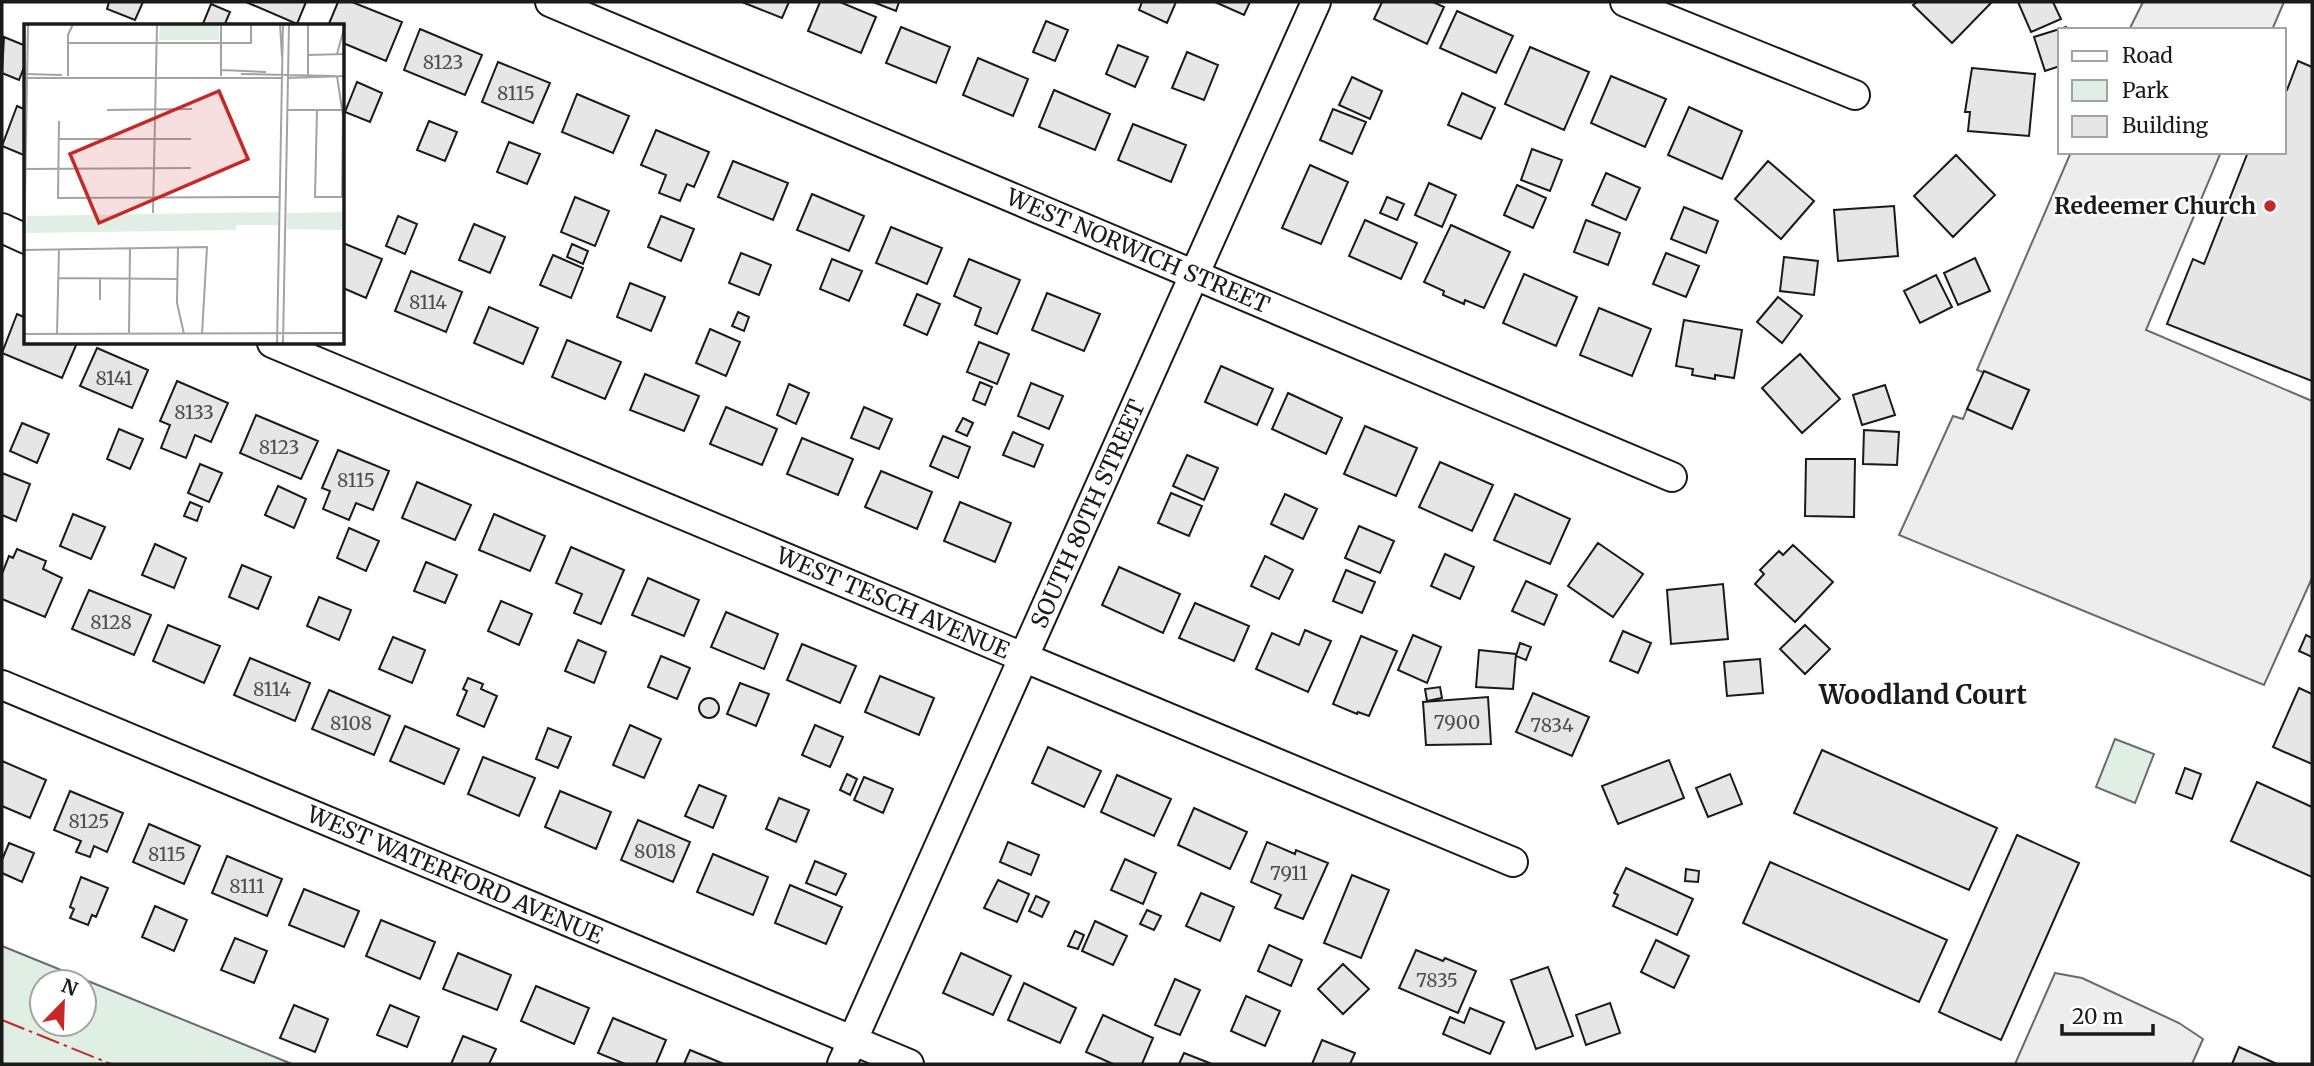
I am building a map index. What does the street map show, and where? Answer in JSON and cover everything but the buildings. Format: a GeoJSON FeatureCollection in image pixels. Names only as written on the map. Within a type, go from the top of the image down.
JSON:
{"type":"FeatureCollection","features":[{"type":"Feature","properties":{"kind":"street","name":"WEST NORWICH STREET"},"geometry":{"type":"LineString","coordinates":[[550,2],[1672,477]]}},
{"type":"Feature","properties":{"kind":"street","name":"SOUTH 80TH STREET"},"geometry":{"type":"LineString","coordinates":[[847,1052],[1316,2]]}},
{"type":"Feature","properties":{"kind":"street"},"geometry":{"type":"LineString","coordinates":[[1625,2],[1854,95]]}},
{"type":"Feature","properties":{"kind":"street"},"geometry":{"type":"LineString","coordinates":[[2,228],[24,238]]}},
{"type":"Feature","properties":{"kind":"street","name":"WEST TESCH AVENUE"},"geometry":{"type":"LineString","coordinates":[[277,345],[1513,862]]}},
{"type":"Feature","properties":{"kind":"street","name":"WEST WATERFORD AVENUE"},"geometry":{"type":"LineString","coordinates":[[2,685],[847,1052],[909,1064]]}},
{"type":"Feature","properties":{"kind":"green space"},"geometry":{"type":"Polygon","coordinates":[[[2115,739],[2154,754],[2135,803],[2096,787],[2115,739]]]}},
{"type":"Feature","properties":{"kind":"green space"},"geometry":{"type":"Polygon","coordinates":[[[2,946],[56,968],[28,968],[28,1038],[98,1038],[98,985],[292,1064],[2,1064],[2,946]]]}},
{"type":"Feature","properties":{"kind":"shaded area"},"geometry":{"type":"Polygon","coordinates":[[[2143,2],[2284,2],[2273,28],[2130,28],[2143,2]]]}},
{"type":"Feature","properties":{"kind":"shaded area"},"geometry":{"type":"Polygon","coordinates":[[[2070,154],[2220,154],[2146,330],[2312,401],[2312,578],[2264,685],[1899,535],[1953,416],[1963,419],[1967,409],[2012,428],[2029,390],[1977,370],[2070,154]]]}},
{"type":"Feature","properties":{"kind":"shaded area"},"geometry":{"type":"Polygon","coordinates":[[[2055,973],[2082,978],[2179,1023],[2203,1039],[2192,1064],[2015,1064],[2055,973]]]}},
{"type":"Feature","properties":{"kind":"power"},"geometry":{"type":"LineString","coordinates":[[2,1020],[111,1064]]}},
{"type":"Feature","properties":{"kind":"place","name":"Redeemer Church"},"geometry":{"type":"Point","coordinates":[2270,206]}},
{"type":"Feature","properties":{"kind":"district","name":"Woodland Court"},"geometry":{"type":"Point","coordinates":[1923,695]}}]}
